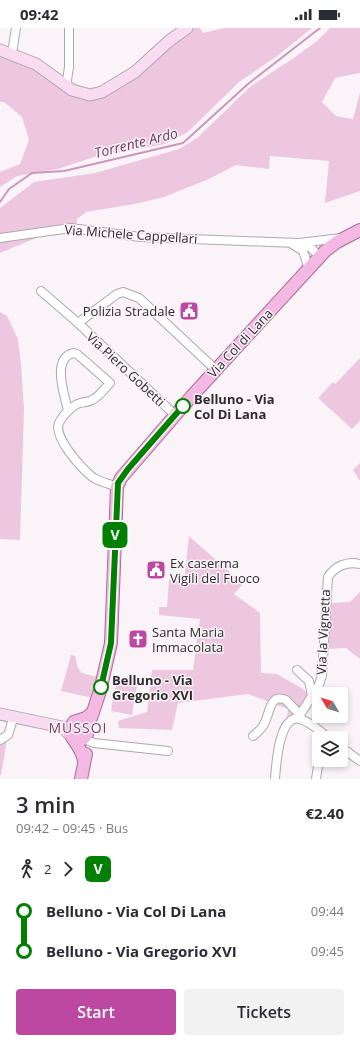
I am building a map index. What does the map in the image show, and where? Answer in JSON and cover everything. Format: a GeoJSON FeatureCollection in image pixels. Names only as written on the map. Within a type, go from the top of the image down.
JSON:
{"type":"FeatureCollection","features":[{"type":"Feature","properties":{"kind":"main road","name":"Via Col di Lana"},"geometry":{"type":"LineString","coordinates":[[117,487],[128,469],[175,415],[319,258],[330,247],[360,230]]}},
{"type":"Feature","properties":{"kind":"main road"},"geometry":{"type":"LineString","coordinates":[[81,779],[85,758],[79,733],[86,718],[94,711],[111,643],[117,487]]}},
{"type":"Feature","properties":{"kind":"street"},"geometry":{"type":"LineString","coordinates":[[12,53],[16,28]]}},
{"type":"Feature","properties":{"kind":"street"},"geometry":{"type":"LineString","coordinates":[[66,87],[69,67],[69,28]]}},
{"type":"Feature","properties":{"kind":"street"},"geometry":{"type":"LineString","coordinates":[[0,50],[12,53],[42,68],[66,87],[78,93],[90,96],[102,92],[135,72],[169,41],[187,28]]}},
{"type":"Feature","properties":{"kind":"street","name":"Via Michele Cappellari"},"geometry":{"type":"LineString","coordinates":[[0,238],[71,228],[140,237],[287,243],[299,245],[344,238]]}},
{"type":"Feature","properties":{"kind":"street"},"geometry":{"type":"LineString","coordinates":[[299,245],[319,258]]}},
{"type":"Feature","properties":{"kind":"street"},"geometry":{"type":"LineString","coordinates":[[299,245],[306,256],[309,269]]}},
{"type":"Feature","properties":{"kind":"street","name":"Via Piero Gobetti"},"geometry":{"type":"LineString","coordinates":[[41,291],[78,323],[175,415]]}},
{"type":"Feature","properties":{"kind":"street","name":"Via Piero Gobetti"},"geometry":{"type":"LineString","coordinates":[[78,323],[117,294],[124,292],[130,293],[145,303],[216,370]]}},
{"type":"Feature","properties":{"kind":"street"},"geometry":{"type":"LineString","coordinates":[[68,411],[61,367],[66,356],[73,353],[77,354],[110,383],[93,400],[77,404],[68,411],[60,420],[57,428],[72,454],[91,475],[117,487]]}},
{"type":"Feature","properties":{"kind":"street","name":"Via la Vignetta"},"geometry":{"type":"LineString","coordinates":[[316,687],[322,675],[328,577],[334,569],[344,564],[360,564]]}},
{"type":"Feature","properties":{"kind":"street"},"geometry":{"type":"LineString","coordinates":[[297,670],[309,681],[312,696]]}},
{"type":"Feature","properties":{"kind":"street","name":"Via la Vignetta"},"geometry":{"type":"LineString","coordinates":[[275,779],[282,732],[290,722],[299,717],[312,696]]}},
{"type":"Feature","properties":{"kind":"street"},"geometry":{"type":"LineString","coordinates":[[253,736],[265,722],[272,703],[277,699],[286,700],[299,717],[316,731]]}},
{"type":"Feature","properties":{"kind":"street"},"geometry":{"type":"LineString","coordinates":[[0,714],[14,716],[79,733],[168,751]]}},
{"type":"Feature","properties":{"kind":"street"},"geometry":{"type":"LineString","coordinates":[[0,740],[8,735],[14,716]]}},
{"type":"Feature","properties":{"kind":"street"},"geometry":{"type":"LineString","coordinates":[[348,752],[360,761]]}},
{"type":"Feature","properties":{"kind":"street"},"geometry":{"type":"LineString","coordinates":[[316,779],[318,767]]}},
{"type":"Feature","properties":{"kind":"shaded area"},"geometry":{"type":"Polygon","coordinates":[[[190,28],[200,28],[203,33],[224,28],[312,28],[276,57],[239,82],[188,132],[165,144],[94,157],[58,169],[17,176],[0,187],[0,172],[20,164],[29,140],[22,117],[4,102],[0,102],[0,52],[55,79],[95,93],[190,28]]]}},
{"type":"Feature","properties":{"kind":"shaded area"},"geometry":{"type":"Polygon","coordinates":[[[330,28],[360,28],[360,73],[335,78],[322,102],[336,116],[353,119],[360,92],[360,191],[325,203],[329,161],[270,156],[269,169],[236,165],[209,179],[164,197],[135,204],[86,212],[77,219],[76,231],[48,233],[0,253],[0,208],[34,182],[95,173],[179,149],[197,138],[251,86],[317,41],[330,28]]]}},
{"type":"Feature","properties":{"kind":"shaded area"},"geometry":{"type":"Polygon","coordinates":[[[0,312],[7,316],[18,339],[21,364],[24,409],[20,540],[0,539],[0,312]]]}},
{"type":"Feature","properties":{"kind":"shaded area"},"geometry":{"type":"Polygon","coordinates":[[[360,358],[360,421],[352,429],[318,398],[333,382],[335,384],[360,358]]]}},
{"type":"Feature","properties":{"kind":"shaded area"},"geometry":{"type":"Polygon","coordinates":[[[360,463],[360,481],[353,470],[360,463]]]}},
{"type":"Feature","properties":{"kind":"shaded area"},"geometry":{"type":"Polygon","coordinates":[[[189,536],[243,584],[234,594],[260,613],[261,673],[277,674],[303,689],[312,698],[302,717],[286,724],[288,709],[248,694],[178,703],[172,730],[119,728],[118,721],[147,712],[152,670],[193,670],[200,619],[159,615],[159,607],[167,607],[169,580],[184,581],[189,536]]]}},
{"type":"Feature","properties":{"kind":"shaded area"},"geometry":{"type":"Polygon","coordinates":[[[360,592],[360,659],[346,648],[327,649],[328,603],[350,602],[360,592]]]}},
{"type":"Feature","properties":{"kind":"shaded area"},"geometry":{"type":"Polygon","coordinates":[[[71,655],[75,656],[78,667],[82,672],[99,677],[93,698],[61,691],[71,655]]]}},
{"type":"Feature","properties":{"kind":"shaded area"},"geometry":{"type":"Polygon","coordinates":[[[117,677],[138,680],[132,715],[111,711],[117,677]]]}},
{"type":"Feature","properties":{"kind":"shaded area"},"geometry":{"type":"Polygon","coordinates":[[[7,740],[1,775],[0,775],[0,744],[7,740]]]}},
{"type":"Feature","properties":{"kind":"waterway","name":"Torrente Ardo"},"geometry":{"type":"LineString","coordinates":[[0,202],[9,189],[32,173],[64,171],[183,143],[248,84],[320,28]]}},
{"type":"Feature","properties":{"kind":"bus line","name":"V"},"geometry":{"type":"LineString","coordinates":[[101,687],[111,643],[118,483],[128,469],[183,406]]}},
{"type":"Feature","properties":{"kind":"place","name":"Polizia Stradale"},"geometry":{"type":"Point","coordinates":[189,311]}},
{"type":"Feature","properties":{"kind":"place","name":"Belluno - Via Col Di Lana"},"geometry":{"type":"Point","coordinates":[183,406]}},
{"type":"Feature","properties":{"kind":"place","name":"Ex caserma Vigili del Fuoco"},"geometry":{"type":"Point","coordinates":[156,570]}},
{"type":"Feature","properties":{"kind":"place","name":"Santa Maria Immacolata"},"geometry":{"type":"Point","coordinates":[138,639]}},
{"type":"Feature","properties":{"kind":"place","name":"Belluno - Via Gregorio XVI"},"geometry":{"type":"Point","coordinates":[101,687]}},
{"type":"Feature","properties":{"kind":"district","name":"MUSSOI"},"geometry":{"type":"Point","coordinates":[78,728]}}]}
